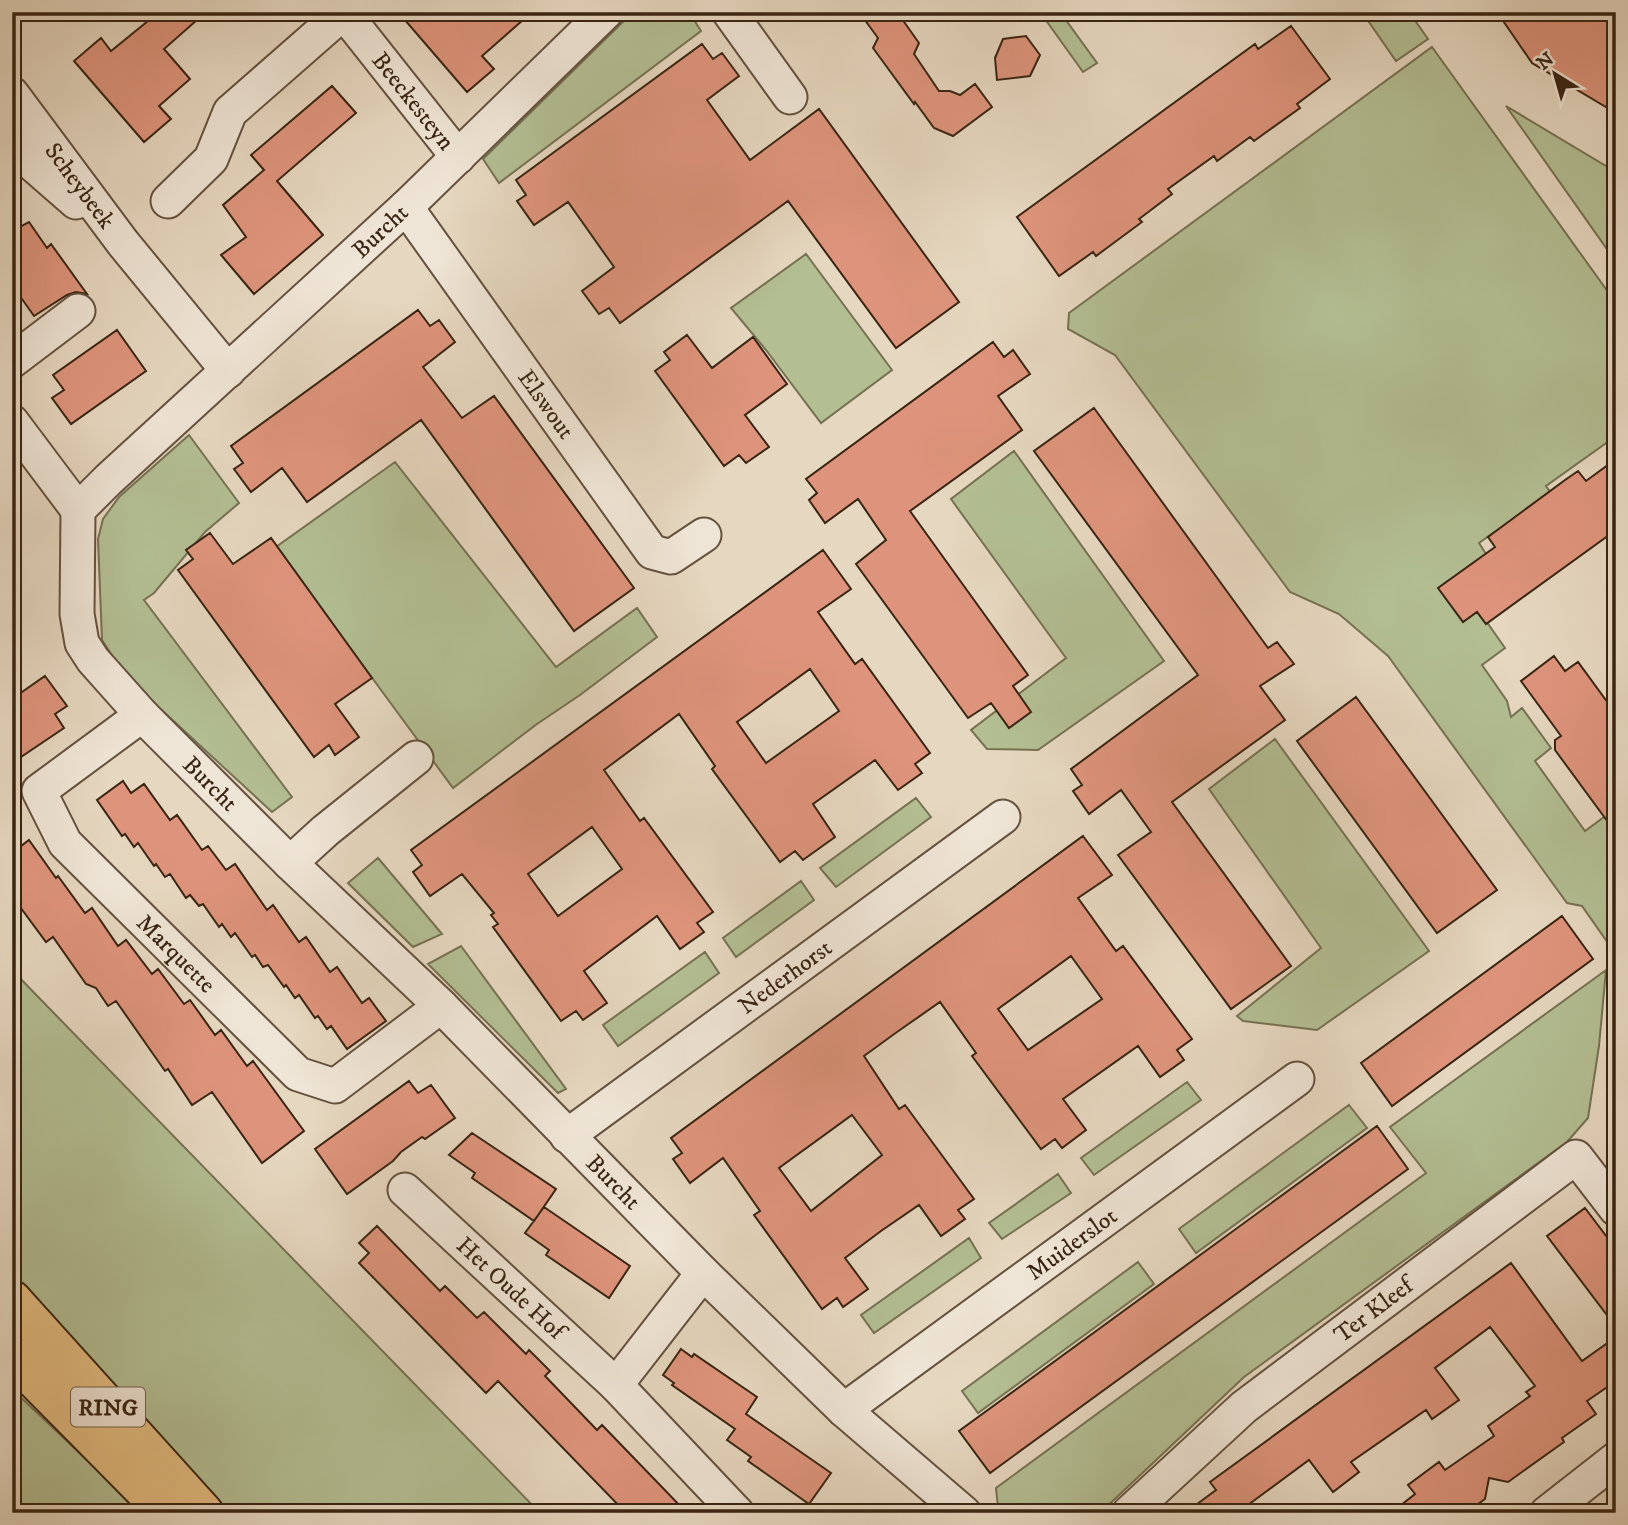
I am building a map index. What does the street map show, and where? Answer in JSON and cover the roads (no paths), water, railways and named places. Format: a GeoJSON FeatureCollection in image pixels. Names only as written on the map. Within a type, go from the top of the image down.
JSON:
{"type":"FeatureCollection","features":[{"type":"Feature","properties":{"kind":"main road","name":"RING"},"geometry":{"type":"LineString","coordinates":[[12,1300],[204,1513]]}},
{"type":"Feature","properties":{"kind":"main road","name":"RING"},"geometry":{"type":"LineString","coordinates":[[12,1356],[167,1513]]}},
{"type":"Feature","properties":{"kind":"street","name":"Burcht"},"geometry":{"type":"LineString","coordinates":[[606,12],[406,207],[78,510],[77,614],[82,643],[93,660],[142,715],[290,863],[441,1006],[703,1273],[844,1410],[964,1513]]}},
{"type":"Feature","properties":{"kind":"street"},"geometry":{"type":"LineString","coordinates":[[729,12],[790,97]]}},
{"type":"Feature","properties":{"kind":"street","name":"Beeckesteyn"},"geometry":{"type":"LineString","coordinates":[[168,201],[211,159],[230,112],[344,13],[458,157]]}},
{"type":"Feature","properties":{"kind":"street","name":"Scheybeek"},"geometry":{"type":"LineString","coordinates":[[12,94],[123,243],[228,371]]}},
{"type":"Feature","properties":{"kind":"street","name":"Scheybeek"},"geometry":{"type":"LineString","coordinates":[[12,142],[29,161],[123,243]]}},
{"type":"Feature","properties":{"kind":"street","name":"Elswout"},"geometry":{"type":"LineString","coordinates":[[406,207],[652,552],[671,557],[704,535]]}},
{"type":"Feature","properties":{"kind":"street"},"geometry":{"type":"LineString","coordinates":[[12,361],[78,311]]}},
{"type":"Feature","properties":{"kind":"street"},"geometry":{"type":"LineString","coordinates":[[12,422],[78,510]]}},
{"type":"Feature","properties":{"kind":"street","name":"Marquette"},"geometry":{"type":"LineString","coordinates":[[142,715],[38,791],[65,843],[298,1074],[335,1086],[441,1006]]}},
{"type":"Feature","properties":{"kind":"street"},"geometry":{"type":"LineString","coordinates":[[290,863],[325,831],[416,758]]}},
{"type":"Feature","properties":{"kind":"street","name":"Nederhorst"},"geometry":{"type":"LineString","coordinates":[[568,1136],[1003,817]]}},
{"type":"Feature","properties":{"kind":"street","name":"Muiderslot"},"geometry":{"type":"LineString","coordinates":[[844,1410],[1297,1079]]}},
{"type":"Feature","properties":{"kind":"street","name":"Ter Kleef"},"geometry":{"type":"LineString","coordinates":[[1129,1513],[1244,1407],[1576,1157],[1616,1209]]}},
{"type":"Feature","properties":{"kind":"street","name":"Het Oude Hof"},"geometry":{"type":"LineString","coordinates":[[405,1190],[616,1385],[737,1513]]}},
{"type":"Feature","properties":{"kind":"street"},"geometry":{"type":"LineString","coordinates":[[616,1385],[703,1273]]}},
{"type":"Feature","properties":{"kind":"street"},"geometry":{"type":"LineString","coordinates":[[1547,1513],[1616,1459]]}}]}
